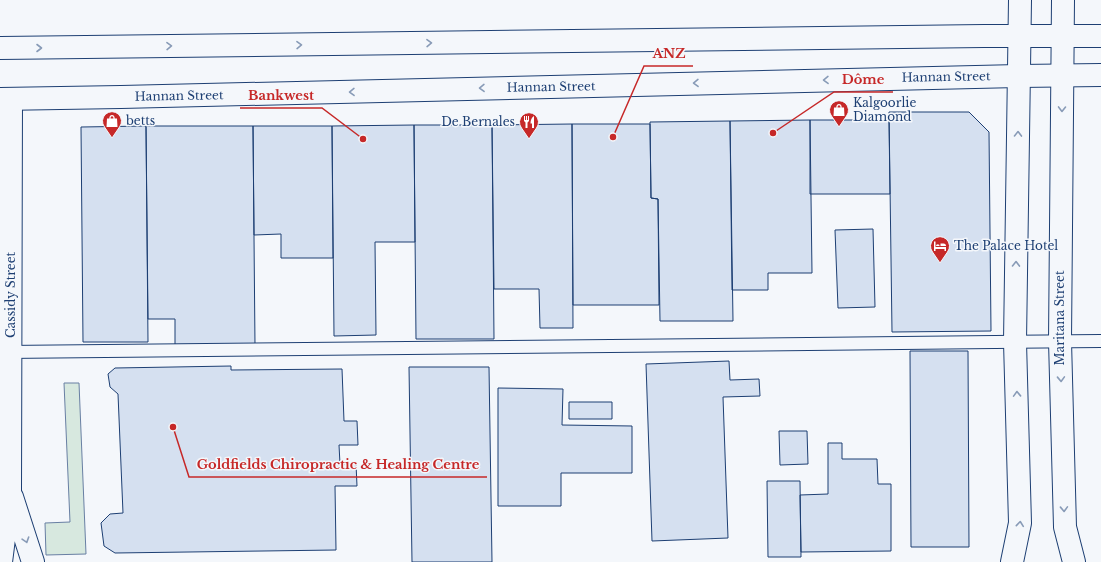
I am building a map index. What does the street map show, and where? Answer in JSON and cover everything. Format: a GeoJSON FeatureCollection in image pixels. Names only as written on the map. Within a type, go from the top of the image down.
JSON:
{"type":"FeatureCollection","features":[{"type":"Feature","properties":{"kind":"main road"},"geometry":{"type":"LineString","coordinates":[[1012,562],[1020,523],[1015,342],[1020,0]]}},
{"type":"Feature","properties":{"kind":"main road","name":"Maritana Street"},"geometry":{"type":"LineString","coordinates":[[1063,0],[1060,341],[1065,527],[1074,562]]}},
{"type":"Feature","properties":{"kind":"main road"},"geometry":{"type":"LineString","coordinates":[[0,48],[1101,36]]}},
{"type":"Feature","properties":{"kind":"main road","name":"Hannan Street"},"geometry":{"type":"LineString","coordinates":[[6,99],[1101,75]]}},
{"type":"Feature","properties":{"kind":"main road","name":"Cassidy Street"},"geometry":{"type":"LineString","coordinates":[[1,562],[10,490],[5,352],[6,99]]}},
{"type":"Feature","properties":{"kind":"main road","name":"Cassidy Street"},"geometry":{"type":"LineString","coordinates":[[10,490],[33,562]]}},
{"type":"Feature","properties":{"kind":"lane"},"geometry":{"type":"LineString","coordinates":[[5,352],[1101,341]]}},
{"type":"Feature","properties":{"kind":"shaded area"},"geometry":{"type":"Polygon","coordinates":[[[64,383],[79,383],[86,554],[46,555],[45,523],[70,522],[64,383]]]}},
{"type":"Feature","properties":{"kind":"building","name":"The Palace Hotel"},"geometry":{"type":"Polygon","coordinates":[[[889,112],[969,112],[989,132],[991,331],[892,332],[889,112]]]}},
{"type":"Feature","properties":{"kind":"building"},"geometry":{"type":"Polygon","coordinates":[[[810,120],[889,120],[890,194],[810,194],[810,120]]]}},
{"type":"Feature","properties":{"kind":"building"},"geometry":{"type":"Polygon","coordinates":[[[810,120],[812,273],[768,273],[768,290],[732,290],[730,121],[810,120]]]}},
{"type":"Feature","properties":{"kind":"building"},"geometry":{"type":"Polygon","coordinates":[[[730,121],[733,321],[660,321],[658,199],[651,198],[650,122],[730,121]]]}},
{"type":"Feature","properties":{"kind":"building"},"geometry":{"type":"Polygon","coordinates":[[[572,124],[650,124],[651,198],[658,199],[659,305],[573,305],[572,124]]]}},
{"type":"Feature","properties":{"kind":"building"},"geometry":{"type":"Polygon","coordinates":[[[572,124],[573,328],[540,328],[539,289],[494,289],[492,125],[572,124]]]}},
{"type":"Feature","properties":{"kind":"building"},"geometry":{"type":"Polygon","coordinates":[[[414,125],[492,125],[494,339],[416,339],[414,125]]]}},
{"type":"Feature","properties":{"kind":"building"},"geometry":{"type":"Polygon","coordinates":[[[414,125],[415,242],[375,242],[376,335],[334,336],[332,126],[414,125]]]}},
{"type":"Feature","properties":{"kind":"building"},"geometry":{"type":"Polygon","coordinates":[[[146,126],[148,342],[83,342],[81,127],[146,126]]]}},
{"type":"Feature","properties":{"kind":"building"},"geometry":{"type":"Polygon","coordinates":[[[146,126],[253,126],[255,346],[175,346],[175,319],[148,319],[146,126]]]}},
{"type":"Feature","properties":{"kind":"building"},"geometry":{"type":"Polygon","coordinates":[[[253,126],[332,126],[333,258],[281,258],[281,234],[254,235],[253,126]]]}},
{"type":"Feature","properties":{"kind":"building"},"geometry":{"type":"Polygon","coordinates":[[[873,229],[875,307],[838,308],[835,230],[873,229]]]}},
{"type":"Feature","properties":{"kind":"building"},"geometry":{"type":"Polygon","coordinates":[[[910,351],[968,351],[969,547],[911,547],[910,351]]]}},
{"type":"Feature","properties":{"kind":"building"},"geometry":{"type":"Polygon","coordinates":[[[729,361],[730,380],[759,379],[760,396],[723,397],[728,538],[652,541],[646,364],[729,361]]]}},
{"type":"Feature","properties":{"kind":"building"},"geometry":{"type":"Polygon","coordinates":[[[231,366],[231,370],[342,369],[344,421],[357,421],[358,445],[339,445],[340,464],[356,464],[357,486],[335,486],[336,550],[115,553],[104,546],[101,523],[110,514],[123,513],[118,394],[110,387],[108,374],[115,368],[231,366]]]}},
{"type":"Feature","properties":{"kind":"building"},"geometry":{"type":"Polygon","coordinates":[[[409,367],[489,367],[492,562],[412,562],[409,367]]]}},
{"type":"Feature","properties":{"kind":"building"},"geometry":{"type":"Polygon","coordinates":[[[498,388],[563,389],[562,425],[632,426],[632,473],[561,473],[561,506],[498,506],[498,388]]]}},
{"type":"Feature","properties":{"kind":"building"},"geometry":{"type":"Polygon","coordinates":[[[569,402],[612,402],[612,419],[569,419],[569,402]]]}},
{"type":"Feature","properties":{"kind":"building"},"geometry":{"type":"Polygon","coordinates":[[[779,431],[807,431],[808,464],[780,465],[779,431]]]}},
{"type":"Feature","properties":{"kind":"building"},"geometry":{"type":"Polygon","coordinates":[[[828,443],[842,443],[842,459],[877,459],[878,484],[891,484],[891,551],[801,552],[800,495],[828,494],[828,443]]]}},
{"type":"Feature","properties":{"kind":"building"},"geometry":{"type":"Polygon","coordinates":[[[767,481],[800,481],[801,557],[768,557],[767,481]]]}},
{"type":"Feature","properties":{"kind":"place","name":"Kalgoorlie Diamond"},"geometry":{"type":"Point","coordinates":[839,127]}},
{"type":"Feature","properties":{"kind":"place","name":"Dôme"},"geometry":{"type":"Point","coordinates":[773,133]}},
{"type":"Feature","properties":{"kind":"place","name":"ANZ"},"geometry":{"type":"Point","coordinates":[613,137]}},
{"type":"Feature","properties":{"kind":"place","name":"betts"},"geometry":{"type":"Point","coordinates":[112,138]}},
{"type":"Feature","properties":{"kind":"place","name":"Bankwest"},"geometry":{"type":"Point","coordinates":[363,139]}},
{"type":"Feature","properties":{"kind":"place","name":"De Bernales"},"geometry":{"type":"Point","coordinates":[529,139]}},
{"type":"Feature","properties":{"kind":"place","name":"The Palace Hotel"},"geometry":{"type":"Point","coordinates":[940,263]}},
{"type":"Feature","properties":{"kind":"place","name":"Goldfields Chiropractic & Healing Centre"},"geometry":{"type":"Point","coordinates":[173,427]}}]}
